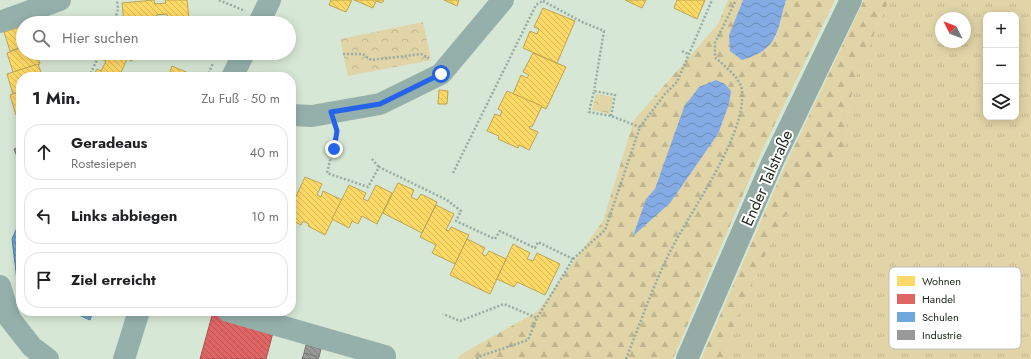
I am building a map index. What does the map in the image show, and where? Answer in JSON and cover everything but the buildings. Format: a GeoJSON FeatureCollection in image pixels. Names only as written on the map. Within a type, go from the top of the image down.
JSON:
{"type":"FeatureCollection","features":[{"type":"Feature","properties":{"kind":"main road","name":"Ender Talstraße"},"geometry":{"type":"LineString","coordinates":[[687,359],[773,161],[851,0]]}},
{"type":"Feature","properties":{"kind":"street"},"geometry":{"type":"LineString","coordinates":[[16,16],[60,0]]}},
{"type":"Feature","properties":{"kind":"street"},"geometry":{"type":"LineString","coordinates":[[296,115],[312,116],[380,104],[441,74],[503,0]]}},
{"type":"Feature","properties":{"kind":"street"},"geometry":{"type":"LineString","coordinates":[[0,22],[16,16]]}},
{"type":"Feature","properties":{"kind":"street"},"geometry":{"type":"LineString","coordinates":[[234,72],[240,60]]}},
{"type":"Feature","properties":{"kind":"street"},"geometry":{"type":"LineString","coordinates":[[0,286],[10,319],[32,347],[48,359]]}},
{"type":"Feature","properties":{"kind":"street"},"geometry":{"type":"LineString","coordinates":[[124,359],[137,316]]}},
{"type":"Feature","properties":{"kind":"street"},"geometry":{"type":"LineString","coordinates":[[245,316],[385,356]]}},
{"type":"Feature","properties":{"kind":"path"},"geometry":{"type":"LineString","coordinates":[[116,16],[118,9],[117,0]]}},
{"type":"Feature","properties":{"kind":"path"},"geometry":{"type":"LineString","coordinates":[[219,0],[264,14]]}},
{"type":"Feature","properties":{"kind":"path"},"geometry":{"type":"LineString","coordinates":[[478,359],[478,357],[528,340],[537,318],[573,259],[605,230],[640,126],[665,94],[677,82],[712,0]]}},
{"type":"Feature","properties":{"kind":"path"},"geometry":{"type":"LineString","coordinates":[[626,359],[666,260],[724,156],[741,112],[742,90],[740,82],[716,57],[715,43],[736,0]]}},
{"type":"Feature","properties":{"kind":"path"},"geometry":{"type":"LineString","coordinates":[[453,173],[536,5],[544,1],[582,22],[604,31],[589,112],[611,116],[640,126]]}},
{"type":"Feature","properties":{"kind":"path"},"geometry":{"type":"LineString","coordinates":[[682,51],[688,54]]}},
{"type":"Feature","properties":{"kind":"path"},"geometry":{"type":"LineString","coordinates":[[343,54],[363,54],[371,60],[421,54],[430,60]]}},
{"type":"Feature","properties":{"kind":"path"},"geometry":{"type":"LineString","coordinates":[[91,72],[97,60]]}},
{"type":"Feature","properties":{"kind":"path"},"geometry":{"type":"LineString","coordinates":[[209,72],[213,63]]}},
{"type":"Feature","properties":{"kind":"path"},"geometry":{"type":"LineString","coordinates":[[594,91],[615,95],[611,116]]}},
{"type":"Feature","properties":{"kind":"path"},"geometry":{"type":"LineString","coordinates":[[331,112],[337,131],[327,173],[368,187],[379,167]]}},
{"type":"Feature","properties":{"kind":"path"},"geometry":{"type":"LineString","coordinates":[[372,159],[379,167],[446,200],[461,211],[456,221],[495,239],[500,231],[535,248],[538,242],[573,259]]}},
{"type":"Feature","properties":{"kind":"path"},"geometry":{"type":"LineString","coordinates":[[443,314],[460,321],[504,304],[537,318]]}},
{"type":"Feature","properties":{"kind":"green space"},"geometry":{"type":"Polygon","coordinates":[[[728,0],[743,0],[729,35],[775,39],[786,0],[835,0],[760,155],[673,359],[458,359],[460,355],[538,311],[603,221],[634,120],[718,24],[728,0]]]}},
{"type":"Feature","properties":{"kind":"green space"},"geometry":{"type":"Polygon","coordinates":[[[864,0],[889,0],[855,78],[848,114],[845,147],[831,163],[802,187],[777,231],[739,310],[724,359],[701,359],[784,168],[864,0]]]}},
{"type":"Feature","properties":{"kind":"green space"},"geometry":{"type":"Polygon","coordinates":[[[889,0],[1031,0],[1031,359],[724,359],[739,310],[777,231],[802,187],[831,163],[845,147],[848,114],[855,78],[889,0]]]}},
{"type":"Feature","properties":{"kind":"green space"},"geometry":{"type":"Polygon","coordinates":[[[423,22],[431,60],[348,76],[340,39],[423,22]]]}},
{"type":"Feature","properties":{"kind":"green space"},"geometry":{"type":"Polygon","coordinates":[[[596,94],[613,97],[610,114],[592,110],[596,94]]]}},
{"type":"Feature","properties":{"kind":"water"},"geometry":{"type":"Polygon","coordinates":[[[743,0],[786,0],[777,31],[770,45],[754,56],[742,60],[730,51],[729,35],[743,0]]]}},
{"type":"Feature","properties":{"kind":"water"},"geometry":{"type":"Polygon","coordinates":[[[716,80],[725,84],[731,91],[729,104],[718,134],[670,203],[633,236],[646,199],[655,189],[684,107],[699,87],[716,80]]]}},
{"type":"Feature","properties":{"kind":"route"},"geometry":{"type":"LineString","coordinates":[[334,149],[337,131],[331,112],[380,104],[441,74]]}}]}
